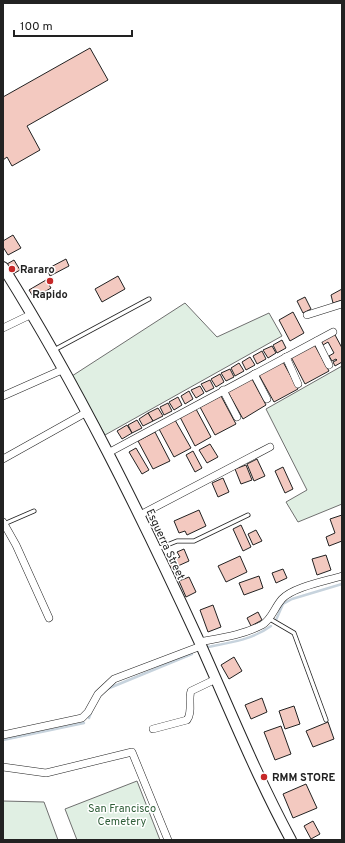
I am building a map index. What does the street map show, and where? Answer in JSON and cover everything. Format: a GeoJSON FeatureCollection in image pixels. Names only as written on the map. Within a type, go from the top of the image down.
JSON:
{"type":"FeatureCollection","features":[{"type":"Feature","properties":{"kind":"main road","name":"Esguerra Street"},"geometry":{"type":"LineString","coordinates":[[3,267],[54,350],[108,452],[140,516],[200,644],[241,739],[291,840]]}},
{"type":"Feature","properties":{"kind":"street"},"geometry":{"type":"LineString","coordinates":[[307,315],[342,304]]}},
{"type":"Feature","properties":{"kind":"street"},"geometry":{"type":"LineString","coordinates":[[3,328],[32,314]]}},
{"type":"Feature","properties":{"kind":"street"},"geometry":{"type":"LineString","coordinates":[[108,452],[333,332]]}},
{"type":"Feature","properties":{"kind":"street"},"geometry":{"type":"LineString","coordinates":[[317,341],[330,365]]}},
{"type":"Feature","properties":{"kind":"street"},"geometry":{"type":"LineString","coordinates":[[286,357],[298,384]]}},
{"type":"Feature","properties":{"kind":"street"},"geometry":{"type":"LineString","coordinates":[[3,396],[64,369]]}},
{"type":"Feature","properties":{"kind":"street"},"geometry":{"type":"LineString","coordinates":[[254,374],[267,399]]}},
{"type":"Feature","properties":{"kind":"street"},"geometry":{"type":"LineString","coordinates":[[223,390],[237,418]]}},
{"type":"Feature","properties":{"kind":"street"},"geometry":{"type":"LineString","coordinates":[[3,459],[87,412]]}},
{"type":"Feature","properties":{"kind":"street"},"geometry":{"type":"LineString","coordinates":[[140,516],[270,447]]}},
{"type":"Feature","properties":{"kind":"street"},"geometry":{"type":"LineString","coordinates":[[4,523],[16,545],[49,618]]}},
{"type":"Feature","properties":{"kind":"street"},"geometry":{"type":"LineString","coordinates":[[3,735],[82,718],[88,712],[98,694],[114,679],[200,644],[247,632],[270,619],[282,598],[291,593],[342,576]]}},
{"type":"Feature","properties":{"kind":"street"},"geometry":{"type":"LineString","coordinates":[[153,729],[187,720],[190,715],[189,697],[191,691],[216,679]]}},
{"type":"Feature","properties":{"kind":"street"},"geometry":{"type":"LineString","coordinates":[[3,767],[46,773],[132,752],[168,840]]}},
{"type":"Feature","properties":{"kind":"lane"},"geometry":{"type":"LineString","coordinates":[[54,350],[150,299]]}},
{"type":"Feature","properties":{"kind":"lane"},"geometry":{"type":"LineString","coordinates":[[4,523],[34,511]]}},
{"type":"Feature","properties":{"kind":"lane"},"geometry":{"type":"LineString","coordinates":[[156,550],[176,540],[194,541],[248,515]]}},
{"type":"Feature","properties":{"kind":"lane"},"geometry":{"type":"LineString","coordinates":[[270,619],[294,633],[326,720]]}},
{"type":"Feature","properties":{"kind":"green space"},"geometry":{"type":"Polygon","coordinates":[[[185,303],[217,337],[269,313],[282,336],[105,435],[72,376],[185,303]]]}},
{"type":"Feature","properties":{"kind":"green space"},"geometry":{"type":"Polygon","coordinates":[[[342,366],[342,504],[298,522],[286,502],[307,490],[266,409],[342,366]]]}},
{"type":"Feature","properties":{"kind":"green space","name":"San Francisco Cemetery"},"geometry":{"type":"Polygon","coordinates":[[[137,781],[160,840],[77,840],[65,809],[137,781]]]}},
{"type":"Feature","properties":{"kind":"green space"},"geometry":{"type":"Polygon","coordinates":[[[3,801],[44,802],[58,840],[3,840],[3,801]]]}},
{"type":"Feature","properties":{"kind":"building"},"geometry":{"type":"Polygon","coordinates":[[[90,48],[108,80],[27,126],[40,150],[12,166],[7,157],[3,160],[3,97],[90,48]]]}},
{"type":"Feature","properties":{"kind":"building"},"geometry":{"type":"Polygon","coordinates":[[[13,235],[21,248],[8,255],[3,247],[3,241],[13,235]]]}},
{"type":"Feature","properties":{"kind":"building"},"geometry":{"type":"Polygon","coordinates":[[[66,259],[69,266],[50,276],[47,269],[66,259]]]}},
{"type":"Feature","properties":{"kind":"building"},"geometry":{"type":"Polygon","coordinates":[[[14,260],[20,270],[13,274],[7,264],[14,260]]]}},
{"type":"Feature","properties":{"kind":"building"},"geometry":{"type":"Polygon","coordinates":[[[118,276],[125,289],[102,302],[95,289],[118,276]]]}},
{"type":"Feature","properties":{"kind":"building"},"geometry":{"type":"Polygon","coordinates":[[[46,280],[51,288],[34,298],[29,290],[46,280]]]}},
{"type":"Feature","properties":{"kind":"building"},"geometry":{"type":"Polygon","coordinates":[[[342,289],[342,300],[333,303],[331,295],[342,289]]]}},
{"type":"Feature","properties":{"kind":"building"},"geometry":{"type":"Polygon","coordinates":[[[305,297],[311,309],[303,313],[297,301],[305,297]]]}},
{"type":"Feature","properties":{"kind":"building"},"geometry":{"type":"Polygon","coordinates":[[[293,312],[304,333],[290,341],[279,320],[293,312]]]}},
{"type":"Feature","properties":{"kind":"building"},"geometry":{"type":"Polygon","coordinates":[[[334,333],[342,348],[342,362],[335,366],[333,362],[337,360],[332,361],[329,356],[334,353],[328,342],[323,345],[321,340],[334,333]]]}},
{"type":"Feature","properties":{"kind":"building"},"geometry":{"type":"Polygon","coordinates":[[[282,340],[286,348],[277,353],[273,345],[282,340]]]}},
{"type":"Feature","properties":{"kind":"building"},"geometry":{"type":"Polygon","coordinates":[[[314,344],[329,371],[305,384],[291,357],[314,344]]]}},
{"type":"Feature","properties":{"kind":"building"},"geometry":{"type":"Polygon","coordinates":[[[272,346],[276,353],[268,358],[263,350],[272,346]]]}},
{"type":"Feature","properties":{"kind":"building"},"geometry":{"type":"Polygon","coordinates":[[[262,351],[266,359],[257,364],[253,356],[262,351]]]}},
{"type":"Feature","properties":{"kind":"building"},"geometry":{"type":"Polygon","coordinates":[[[250,357],[255,365],[246,370],[242,362],[250,357]]]}},
{"type":"Feature","properties":{"kind":"building"},"geometry":{"type":"Polygon","coordinates":[[[283,362],[298,389],[274,402],[259,375],[283,362]]]}},
{"type":"Feature","properties":{"kind":"building"},"geometry":{"type":"Polygon","coordinates":[[[239,363],[244,371],[235,376],[231,368],[239,363]]]}},
{"type":"Feature","properties":{"kind":"building"},"geometry":{"type":"Polygon","coordinates":[[[230,369],[234,377],[226,381],[221,373],[230,369]]]}},
{"type":"Feature","properties":{"kind":"building"},"geometry":{"type":"Polygon","coordinates":[[[220,374],[224,382],[216,387],[211,379],[220,374]]]}},
{"type":"Feature","properties":{"kind":"building"},"geometry":{"type":"Polygon","coordinates":[[[252,379],[266,405],[243,419],[228,392],[252,379]]]}},
{"type":"Feature","properties":{"kind":"building"},"geometry":{"type":"Polygon","coordinates":[[[210,380],[214,388],[206,392],[201,384],[210,380]]]}},
{"type":"Feature","properties":{"kind":"building"},"geometry":{"type":"Polygon","coordinates":[[[200,386],[204,393],[196,398],[191,390],[200,386]]]}},
{"type":"Feature","properties":{"kind":"building"},"geometry":{"type":"Polygon","coordinates":[[[189,391],[193,399],[185,404],[181,396],[189,391]]]}},
{"type":"Feature","properties":{"kind":"building"},"geometry":{"type":"Polygon","coordinates":[[[221,396],[236,424],[215,435],[200,407],[221,396]]]}},
{"type":"Feature","properties":{"kind":"building"},"geometry":{"type":"Polygon","coordinates":[[[178,397],[182,405],[174,410],[169,402],[178,397]]]}},
{"type":"Feature","properties":{"kind":"building"},"geometry":{"type":"Polygon","coordinates":[[[168,403],[172,411],[164,415],[160,407],[168,403]]]}},
{"type":"Feature","properties":{"kind":"building"},"geometry":{"type":"Polygon","coordinates":[[[158,408],[163,416],[153,421],[148,413],[158,408]]]}},
{"type":"Feature","properties":{"kind":"building"},"geometry":{"type":"Polygon","coordinates":[[[196,409],[211,437],[195,446],[180,417],[196,409]]]}},
{"type":"Feature","properties":{"kind":"building"},"geometry":{"type":"Polygon","coordinates":[[[148,413],[153,421],[143,426],[139,419],[148,413]]]}},
{"type":"Feature","properties":{"kind":"building"},"geometry":{"type":"Polygon","coordinates":[[[137,420],[142,428],[132,433],[128,425],[137,420]]]}},
{"type":"Feature","properties":{"kind":"building"},"geometry":{"type":"Polygon","coordinates":[[[175,420],[191,448],[174,457],[159,429],[175,420]]]}},
{"type":"Feature","properties":{"kind":"building"},"geometry":{"type":"Polygon","coordinates":[[[127,425],[132,433],[122,439],[117,431],[127,425]]]}},
{"type":"Feature","properties":{"kind":"building"},"geometry":{"type":"Polygon","coordinates":[[[155,432],[170,461],[153,469],[138,441],[155,432]]]}},
{"type":"Feature","properties":{"kind":"building"},"geometry":{"type":"Polygon","coordinates":[[[210,444],[218,457],[207,463],[199,450],[210,444]]]}},
{"type":"Feature","properties":{"kind":"building"},"geometry":{"type":"Polygon","coordinates":[[[136,448],[149,470],[142,474],[129,452],[136,448]]]}},
{"type":"Feature","properties":{"kind":"building"},"geometry":{"type":"Polygon","coordinates":[[[193,451],[202,468],[195,472],[186,455],[193,451]]]}},
{"type":"Feature","properties":{"kind":"building"},"geometry":{"type":"Polygon","coordinates":[[[257,459],[265,476],[254,481],[247,464],[257,459]]]}},
{"type":"Feature","properties":{"kind":"building"},"geometry":{"type":"Polygon","coordinates":[[[246,465],[252,480],[241,484],[235,469],[246,465]]]}},
{"type":"Feature","properties":{"kind":"building"},"geometry":{"type":"Polygon","coordinates":[[[283,467],[293,489],[285,493],[275,471],[283,467]]]}},
{"type":"Feature","properties":{"kind":"building"},"geometry":{"type":"Polygon","coordinates":[[[223,478],[229,492],[218,497],[212,483],[223,478]]]}},
{"type":"Feature","properties":{"kind":"building"},"geometry":{"type":"Polygon","coordinates":[[[199,510],[206,526],[187,535],[185,531],[179,533],[174,521],[199,510]]]}},
{"type":"Feature","properties":{"kind":"building"},"geometry":{"type":"Polygon","coordinates":[[[342,515],[342,541],[329,546],[326,537],[335,533],[330,519],[342,515]]]}},
{"type":"Feature","properties":{"kind":"building"},"geometry":{"type":"Polygon","coordinates":[[[241,525],[251,547],[243,551],[233,529],[241,525]]]}},
{"type":"Feature","properties":{"kind":"building"},"geometry":{"type":"Polygon","coordinates":[[[256,530],[262,541],[253,545],[248,534],[256,530]]]}},
{"type":"Feature","properties":{"kind":"building"},"geometry":{"type":"Polygon","coordinates":[[[184,549],[189,561],[169,570],[166,563],[180,557],[177,552],[184,549]]]}},
{"type":"Feature","properties":{"kind":"building"},"geometry":{"type":"Polygon","coordinates":[[[326,555],[331,570],[317,575],[312,559],[326,555]]]}},
{"type":"Feature","properties":{"kind":"building"},"geometry":{"type":"Polygon","coordinates":[[[240,556],[247,572],[226,582],[218,566],[240,556]]]}},
{"type":"Feature","properties":{"kind":"building"},"geometry":{"type":"Polygon","coordinates":[[[283,569],[287,578],[276,583],[272,573],[283,569]]]}},
{"type":"Feature","properties":{"kind":"building"},"geometry":{"type":"Polygon","coordinates":[[[259,576],[263,588],[244,595],[239,583],[259,576]]]}},
{"type":"Feature","properties":{"kind":"building"},"geometry":{"type":"Polygon","coordinates":[[[189,577],[196,592],[186,597],[179,581],[189,577]]]}},
{"type":"Feature","properties":{"kind":"building"},"geometry":{"type":"Polygon","coordinates":[[[213,605],[221,627],[208,632],[200,610],[213,605]]]}},
{"type":"Feature","properties":{"kind":"building"},"geometry":{"type":"Polygon","coordinates":[[[258,612],[262,620],[251,626],[247,618],[258,612]]]}},
{"type":"Feature","properties":{"kind":"building"},"geometry":{"type":"Polygon","coordinates":[[[234,657],[242,671],[229,679],[221,665],[234,657]]]}},
{"type":"Feature","properties":{"kind":"building"},"geometry":{"type":"Polygon","coordinates":[[[262,698],[267,712],[251,719],[245,705],[262,698]]]}},
{"type":"Feature","properties":{"kind":"building"},"geometry":{"type":"Polygon","coordinates":[[[294,706],[300,724],[285,729],[279,711],[294,706]]]}},
{"type":"Feature","properties":{"kind":"building"},"geometry":{"type":"Polygon","coordinates":[[[328,722],[334,739],[313,747],[306,731],[328,722]]]}},
{"type":"Feature","properties":{"kind":"building"},"geometry":{"type":"Polygon","coordinates":[[[281,726],[291,754],[275,760],[264,732],[281,726]]]}},
{"type":"Feature","properties":{"kind":"building"},"geometry":{"type":"Polygon","coordinates":[[[306,784],[317,808],[293,818],[283,794],[306,784]]]}},
{"type":"Feature","properties":{"kind":"building"},"geometry":{"type":"Polygon","coordinates":[[[313,821],[320,834],[311,839],[304,826],[313,821]]]}},
{"type":"Feature","properties":{"kind":"waterway"},"geometry":{"type":"LineString","coordinates":[[276,620],[283,604],[292,599],[342,584]]}},
{"type":"Feature","properties":{"kind":"waterway"},"geometry":{"type":"LineString","coordinates":[[207,647],[248,638],[271,626]]}},
{"type":"Feature","properties":{"kind":"waterway"},"geometry":{"type":"LineString","coordinates":[[107,689],[192,654]]}},
{"type":"Feature","properties":{"kind":"waterway"},"geometry":{"type":"LineString","coordinates":[[89,718],[91,712]]}},
{"type":"Feature","properties":{"kind":"waterway"},"geometry":{"type":"LineString","coordinates":[[3,740],[84,723]]}},
{"type":"Feature","properties":{"kind":"place","name":"Rararo"},"geometry":{"type":"Point","coordinates":[12,269]}},
{"type":"Feature","properties":{"kind":"place","name":"Rapido"},"geometry":{"type":"Point","coordinates":[50,281]}},
{"type":"Feature","properties":{"kind":"place","name":"RMM STORE"},"geometry":{"type":"Point","coordinates":[264,777]}}]}
